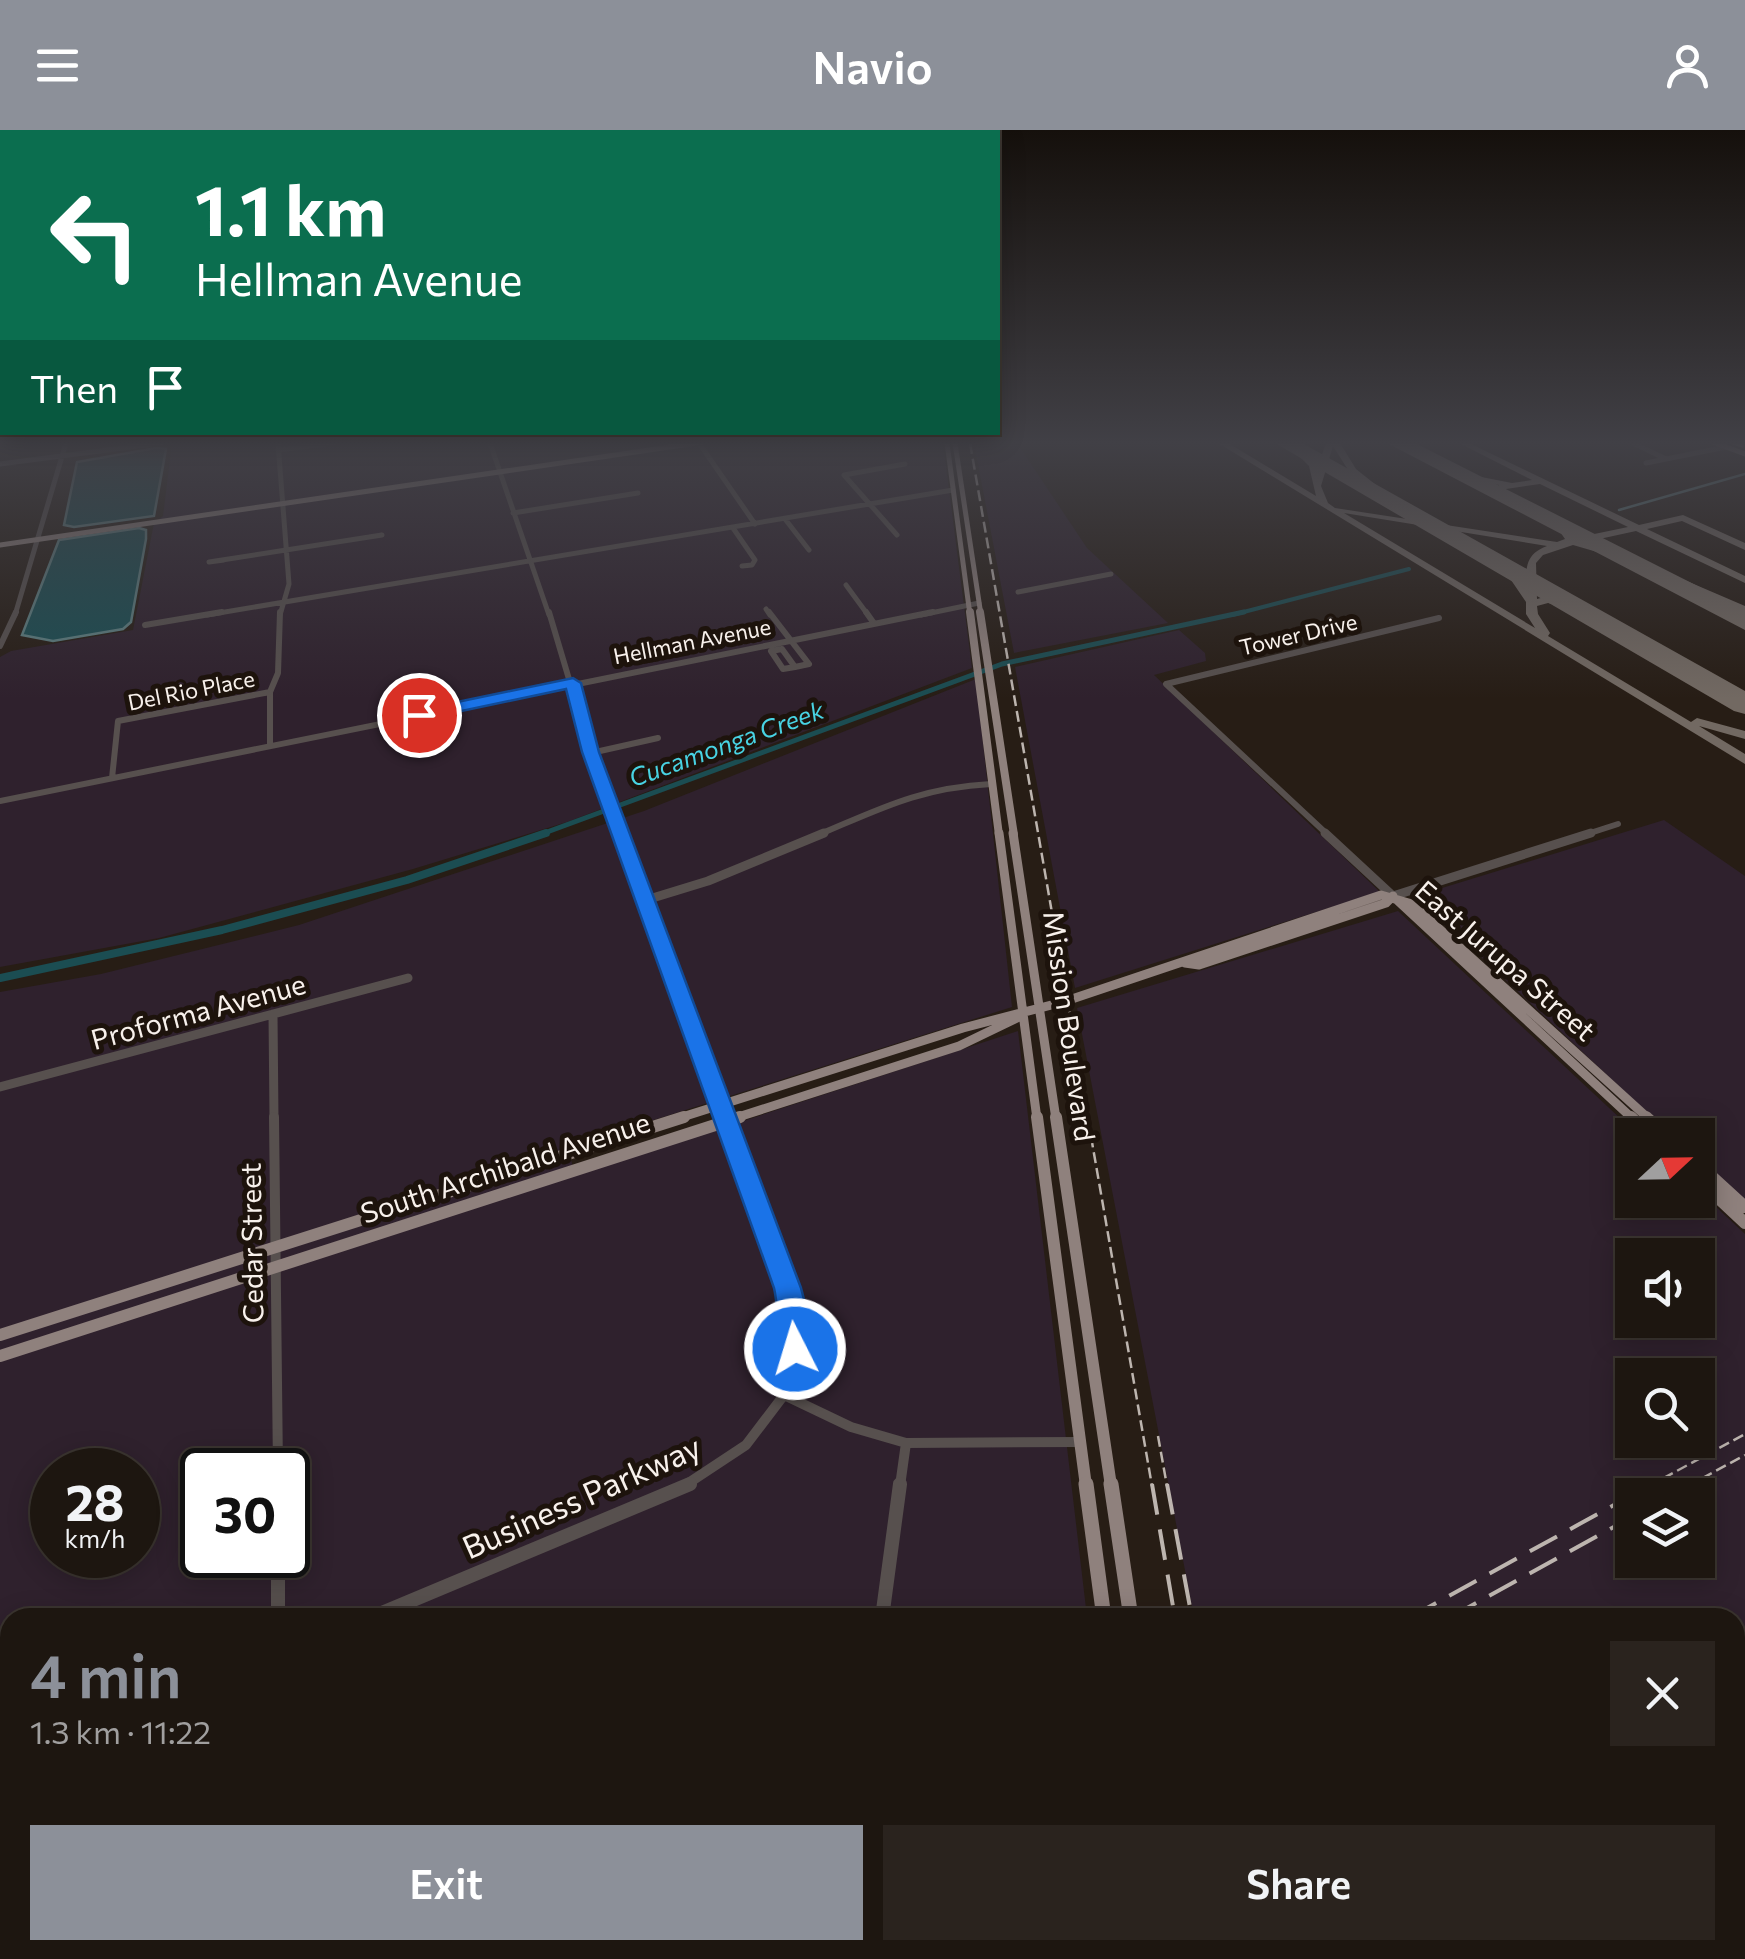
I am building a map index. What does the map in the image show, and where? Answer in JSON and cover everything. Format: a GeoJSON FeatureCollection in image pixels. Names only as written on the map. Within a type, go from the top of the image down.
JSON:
{"type":"FeatureCollection","features":[{"type":"Feature","properties":{"kind":"main road"},"geometry":{"type":"LineString","coordinates":[[0,544],[107,528]]}},
{"type":"Feature","properties":{"kind":"main road","name":"Mission Boulevard"},"geometry":{"type":"LineString","coordinates":[[959,528],[1103,1608]]}},
{"type":"Feature","properties":{"kind":"main road","name":"Mission Boulevard"},"geometry":{"type":"LineString","coordinates":[[968,528],[1129,1608]]}},
{"type":"Feature","properties":{"kind":"main road"},"geometry":{"type":"LineString","coordinates":[[1185,963],[1192,957],[1381,895],[1393,896]]}},
{"type":"Feature","properties":{"kind":"main road"},"geometry":{"type":"LineString","coordinates":[[1185,963],[1199,965],[1386,903],[1393,896]]}},
{"type":"Feature","properties":{"kind":"main road","name":"East Jurupa Street"},"geometry":{"type":"LineString","coordinates":[[1393,896],[1632,1118]]}},
{"type":"Feature","properties":{"kind":"main road","name":"East Jurupa Street"},"geometry":{"type":"LineString","coordinates":[[1393,896],[1412,904],[1647,1118]]}},
{"type":"Feature","properties":{"kind":"main road"},"geometry":{"type":"LineString","coordinates":[[1315,927],[1330,912]]}},
{"type":"Feature","properties":{"kind":"main road","name":"South Archibald Avenue"},"geometry":{"type":"LineString","coordinates":[[0,1356],[727,1121],[1000,1029],[1021,1016],[1185,963]]}},
{"type":"Feature","properties":{"kind":"main road"},"geometry":{"type":"LineString","coordinates":[[1034,973],[1043,996],[1064,1002]]}},
{"type":"Feature","properties":{"kind":"main road","name":"South Archibald Avenue"},"geometry":{"type":"LineString","coordinates":[[0,1335],[978,1023],[1007,1014],[1021,1016]]}},
{"type":"Feature","properties":{"kind":"main road"},"geometry":{"type":"LineString","coordinates":[[1000,1029],[1018,1030],[1025,1044]]}},
{"type":"Feature","properties":{"kind":"main road"},"geometry":{"type":"LineString","coordinates":[[1715,1180],[1745,1207]]}},
{"type":"Feature","properties":{"kind":"main road"},"geometry":{"type":"LineString","coordinates":[[1715,1195],[1745,1223]]}},
{"type":"Feature","properties":{"kind":"street"},"geometry":{"type":"LineString","coordinates":[[0,646],[10,630],[41,528]]}},
{"type":"Feature","properties":{"kind":"street"},"geometry":{"type":"LineString","coordinates":[[270,746],[270,692],[278,673],[278,630],[290,584],[284,528]]}},
{"type":"Feature","properties":{"kind":"street"},"geometry":{"type":"LineString","coordinates":[[519,528],[573,683],[591,752],[788,1288],[795,1320],[795,1349],[784,1395],[850,1427],[906,1443],[1081,1442]]}},
{"type":"Feature","properties":{"kind":"street"},"geometry":{"type":"LineString","coordinates":[[145,625],[730,528]]}},
{"type":"Feature","properties":{"kind":"street"},"geometry":{"type":"LineString","coordinates":[[732,528],[755,560],[752,565],[742,566]]}},
{"type":"Feature","properties":{"kind":"street"},"geometry":{"type":"LineString","coordinates":[[793,528],[809,550]]}},
{"type":"Feature","properties":{"kind":"street"},"geometry":{"type":"LineString","coordinates":[[892,528],[897,534]]}},
{"type":"Feature","properties":{"kind":"street"},"geometry":{"type":"LineString","coordinates":[[224,560],[369,537]]}},
{"type":"Feature","properties":{"kind":"street"},"geometry":{"type":"LineString","coordinates":[[1018,592],[1110,574]]}},
{"type":"Feature","properties":{"kind":"street"},"geometry":{"type":"LineString","coordinates":[[845,584],[873,622]]}},
{"type":"Feature","properties":{"kind":"street","name":"Hellman Avenue"},"geometry":{"type":"LineString","coordinates":[[0,801],[980,603]]}},
{"type":"Feature","properties":{"kind":"street"},"geometry":{"type":"LineString","coordinates":[[766,609],[809,664],[795,667]]}},
{"type":"Feature","properties":{"kind":"street","name":"Tower Drive"},"geometry":{"type":"LineString","coordinates":[[1393,896],[1166,684],[1439,618]]}},
{"type":"Feature","properties":{"kind":"street","name":"Del Rio Place"},"geometry":{"type":"LineString","coordinates":[[112,778],[118,721],[270,692]]}},
{"type":"Feature","properties":{"kind":"street"},"geometry":{"type":"LineString","coordinates":[[591,752],[658,738]]}},
{"type":"Feature","properties":{"kind":"street"},"geometry":{"type":"LineString","coordinates":[[646,900],[708,881],[918,793],[942,787],[991,784]]}},
{"type":"Feature","properties":{"kind":"street"},"geometry":{"type":"LineString","coordinates":[[1393,896],[1618,824]]}},
{"type":"Feature","properties":{"kind":"street","name":"Proforma Avenue"},"geometry":{"type":"LineString","coordinates":[[0,1087],[408,978]]}},
{"type":"Feature","properties":{"kind":"street","name":"Cedar Street"},"geometry":{"type":"LineString","coordinates":[[273,1014],[278,1448]]}},
{"type":"Feature","properties":{"kind":"street","name":"Business Parkway"},"geometry":{"type":"LineString","coordinates":[[394,1608],[697,1481],[746,1446],[784,1395]]}},
{"type":"Feature","properties":{"kind":"street"},"geometry":{"type":"LineString","coordinates":[[883,1608],[906,1443]]}},
{"type":"Feature","properties":{"kind":"street"},"geometry":{"type":"LineString","coordinates":[[278,1578],[278,1608]]}},
{"type":"Feature","properties":{"kind":"shaded area"},"geometry":{"type":"Polygon","coordinates":[[[153,528],[954,528],[972,668],[567,822],[413,869],[159,938],[0,967],[0,657],[11,651],[133,630],[153,528]]]}},
{"type":"Feature","properties":{"kind":"shaded area"},"geometry":{"type":"Polygon","coordinates":[[[990,528],[1074,528],[1087,548],[1168,623],[1014,653],[990,528]]]}},
{"type":"Feature","properties":{"kind":"shaded area"},"geometry":{"type":"Polygon","coordinates":[[[1179,630],[1205,653],[1206,661],[1154,675],[1380,892],[1075,988],[1015,667],[1179,630]]]}},
{"type":"Feature","properties":{"kind":"shaded area"},"geometry":{"type":"Polygon","coordinates":[[[976,679],[1012,1007],[568,1147],[575,1176],[1018,1031],[1086,1608],[0,1608],[0,992],[101,974],[299,925],[644,811],[976,679]]]}},
{"type":"Feature","properties":{"kind":"shaded area"},"geometry":{"type":"Polygon","coordinates":[[[1664,820],[1745,876],[1745,1204],[1715,1175],[1715,1118],[1653,1118],[1416,896],[1664,820]]]}},
{"type":"Feature","properties":{"kind":"shaded area"},"geometry":{"type":"Polygon","coordinates":[[[1398,911],[1620,1118],[1615,1118],[1615,1218],[1715,1218],[1715,1206],[1745,1234],[1745,1608],[1192,1608],[1077,1008],[1398,911]]]}},
{"type":"Feature","properties":{"kind":"water"},"geometry":{"type":"Polygon","coordinates":[[[146,530],[131,622],[123,629],[53,641],[22,635],[59,540],[146,530]]]}},
{"type":"Feature","properties":{"kind":"waterway","name":"Cucamonga Creek"},"geometry":{"type":"LineString","coordinates":[[1241,613],[1409,569]]}},
{"type":"Feature","properties":{"kind":"waterway","name":"Cucamonga Creek"},"geometry":{"type":"LineString","coordinates":[[539,835],[1002,664],[1241,613]]}},
{"type":"Feature","properties":{"kind":"waterway","name":"Cucamonga Creek"},"geometry":{"type":"LineString","coordinates":[[1232,615],[1241,613]]}},
{"type":"Feature","properties":{"kind":"waterway","name":"Cucamonga Creek"},"geometry":{"type":"LineString","coordinates":[[0,978],[222,930],[407,880],[546,833]]}},
{"type":"Feature","properties":{"kind":"taxiway"},"geometry":{"type":"LineString","coordinates":[[1363,528],[1745,760]]}},
{"type":"Feature","properties":{"kind":"taxiway"},"geometry":{"type":"LineString","coordinates":[[1456,528],[1563,544]]}},
{"type":"Feature","properties":{"kind":"taxiway"},"geometry":{"type":"LineString","coordinates":[[1563,528],[1570,541],[1563,544]]}},
{"type":"Feature","properties":{"kind":"taxiway"},"geometry":{"type":"LineString","coordinates":[[1563,544],[1635,528]]}},
{"type":"Feature","properties":{"kind":"taxiway"},"geometry":{"type":"LineString","coordinates":[[1639,528],[1745,580]]}},
{"type":"Feature","properties":{"kind":"taxiway"},"geometry":{"type":"LineString","coordinates":[[1705,528],[1745,547]]}},
{"type":"Feature","properties":{"kind":"taxiway"},"geometry":{"type":"LineString","coordinates":[[1544,633],[1532,614],[1531,563],[1539,553],[1563,544]]}},
{"type":"Feature","properties":{"kind":"taxiway"},"geometry":{"type":"LineString","coordinates":[[1578,545],[1615,554],[1745,610]]}},
{"type":"Feature","properties":{"kind":"taxiway"},"geometry":{"type":"LineString","coordinates":[[1489,558],[1515,578],[1530,600]]}},
{"type":"Feature","properties":{"kind":"taxiway"},"geometry":{"type":"LineString","coordinates":[[1532,604],[1548,599],[1575,607]]}},
{"type":"Feature","properties":{"kind":"taxiway"},"geometry":{"type":"LineString","coordinates":[[1697,722],[1745,735]]}},
{"type":"Feature","properties":{"kind":"runway"},"geometry":{"type":"LineString","coordinates":[[1436,528],[1745,704]]}},
{"type":"Feature","properties":{"kind":"runway"},"geometry":{"type":"LineString","coordinates":[[1564,528],[1745,621]]}},
{"type":"Feature","properties":{"kind":"railway"},"geometry":{"type":"LineString","coordinates":[[985,528],[1152,1486]]}},
{"type":"Feature","properties":{"kind":"railway"},"geometry":{"type":"LineString","coordinates":[[1664,1478],[1745,1434]]}},
{"type":"Feature","properties":{"kind":"railway"},"geometry":{"type":"LineString","coordinates":[[1158,1436],[1167,1486]]}},
{"type":"Feature","properties":{"kind":"railway"},"geometry":{"type":"LineString","coordinates":[[1703,1478],[1745,1455]]}},
{"type":"Feature","properties":{"kind":"railway"},"geometry":{"type":"LineString","coordinates":[[1152,1484],[1173,1608]]}},
{"type":"Feature","properties":{"kind":"railway"},"geometry":{"type":"LineString","coordinates":[[1167,1484],[1190,1608]]}},
{"type":"Feature","properties":{"kind":"railway"},"geometry":{"type":"LineString","coordinates":[[1427,1608],[1615,1504]]}},
{"type":"Feature","properties":{"kind":"railway"},"geometry":{"type":"LineString","coordinates":[[1467,1608],[1615,1526]]}},
{"type":"Feature","properties":{"kind":"route"},"geometry":{"type":"LineString","coordinates":[[419,715],[573,683],[591,752],[788,1288],[795,1320],[795,1349]]}}]}
